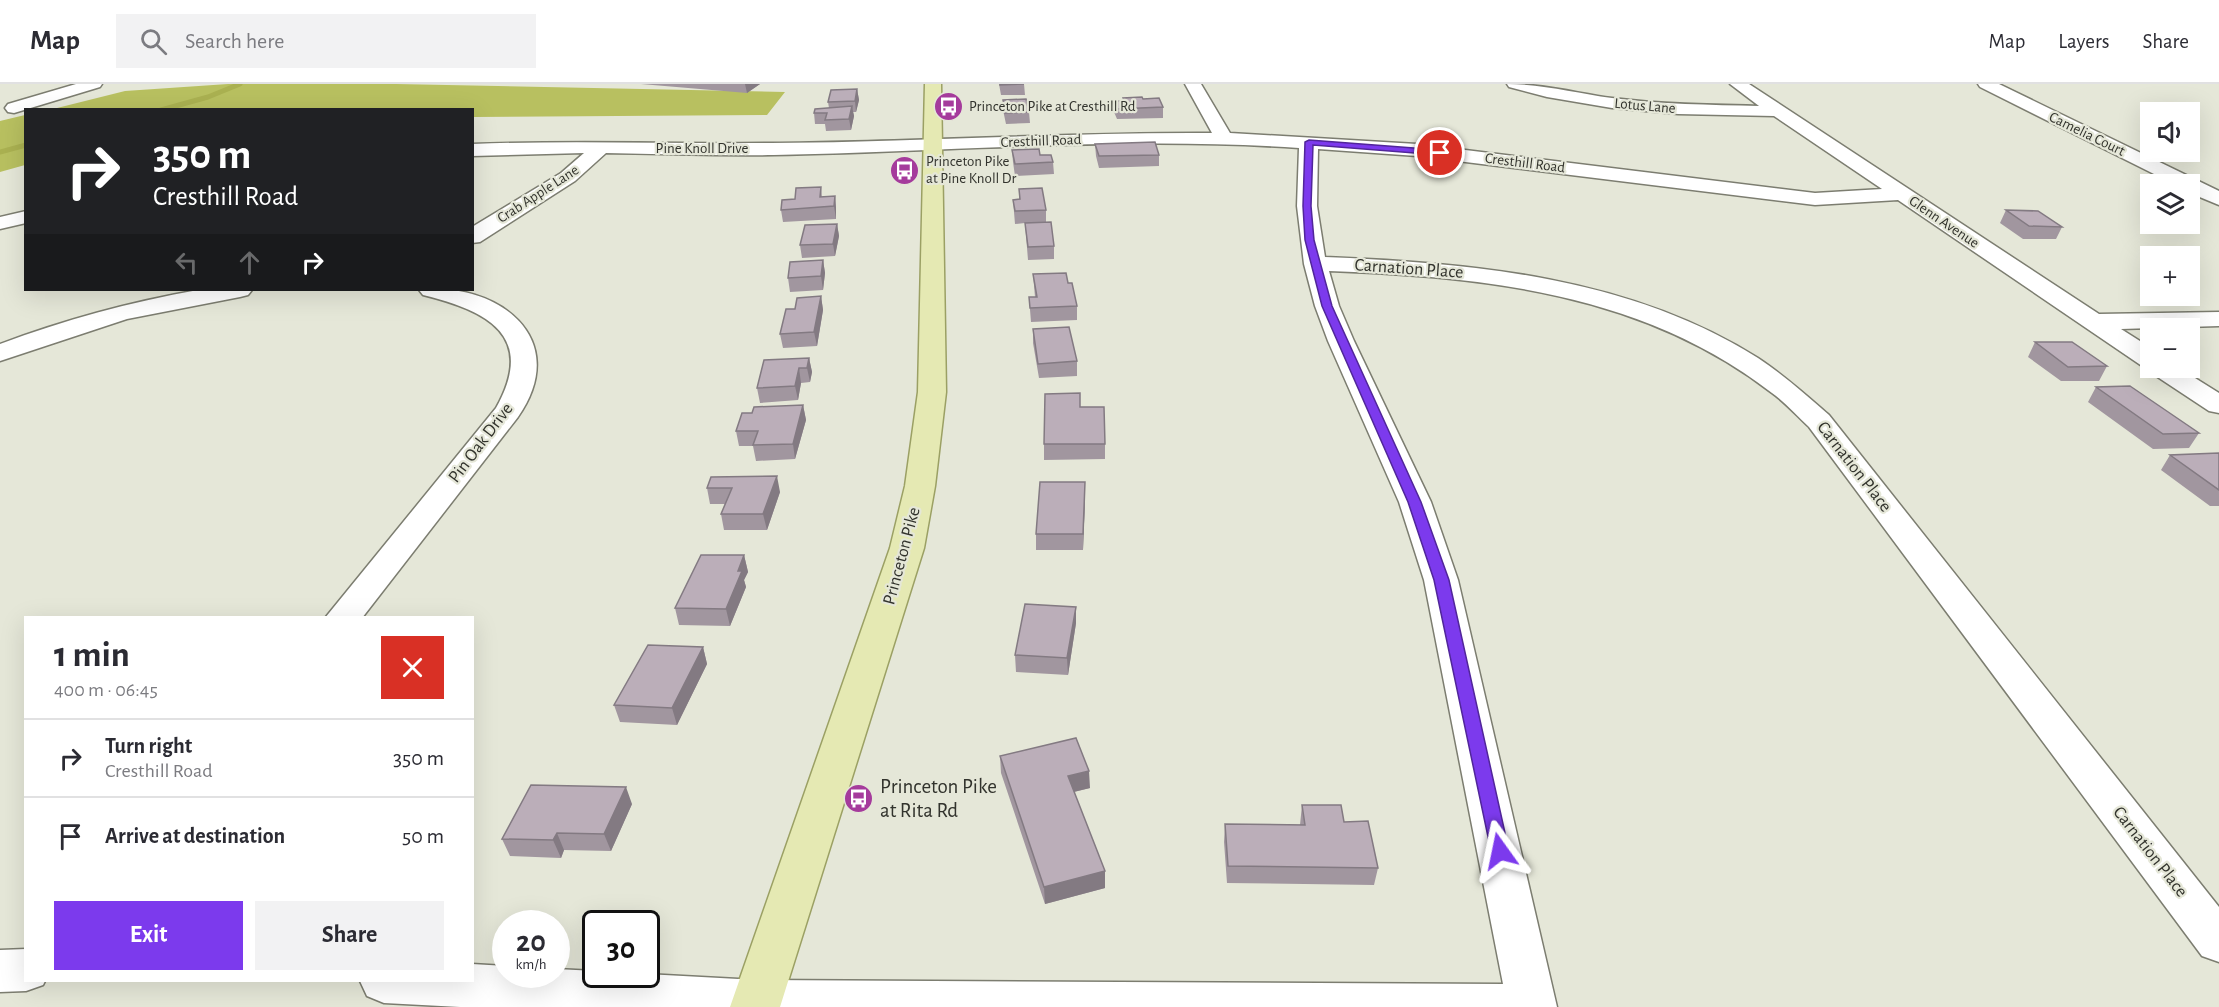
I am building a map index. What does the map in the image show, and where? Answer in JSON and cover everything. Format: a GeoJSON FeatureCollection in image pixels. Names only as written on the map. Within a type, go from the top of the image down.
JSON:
{"type":"FeatureCollection","features":[{"type":"Feature","properties":{"kind":"main road","name":"Princeton Pike"},"geometry":{"type":"LineString","coordinates":[[756,1005],[907,548],[920,486],[932,392],[933,84]]}},
{"type":"Feature","properties":{"kind":"street"},"geometry":{"type":"LineString","coordinates":[[13,110],[94,84]]}},
{"type":"Feature","properties":{"kind":"street"},"geometry":{"type":"LineString","coordinates":[[1193,84],[1224,139]]}},
{"type":"Feature","properties":{"kind":"street","name":"Lotus Lane"},"geometry":{"type":"LineString","coordinates":[[1515,84],[1564,96],[1623,105],[1692,110],[1777,111]]}},
{"type":"Feature","properties":{"kind":"street","name":"Glenn Avenue"},"geometry":{"type":"LineString","coordinates":[[1738,84],[2140,353]]}},
{"type":"Feature","properties":{"kind":"street","name":"Camelia Court"},"geometry":{"type":"LineString","coordinates":[[1986,84],[2168,174]]}},
{"type":"Feature","properties":{"kind":"street","name":"Cresthill Road"},"geometry":{"type":"LineString","coordinates":[[932,145],[1110,138],[1309,142],[1463,155],[1807,198],[1839,199],[1902,194]]}},
{"type":"Feature","properties":{"kind":"street"},"geometry":{"type":"LineString","coordinates":[[400,982],[756,1005],[1532,1007],[1442,580],[1415,502],[1341,341],[1314,264],[1307,206],[1309,142]]}},
{"type":"Feature","properties":{"kind":"street","name":"Pine Knoll Drive"},"geometry":{"type":"LineString","coordinates":[[474,150],[772,149],[932,145]]}},
{"type":"Feature","properties":{"kind":"street","name":"Crab Apple Lane"},"geometry":{"type":"LineString","coordinates":[[474,236],[568,177],[601,148]]}},
{"type":"Feature","properties":{"kind":"street","name":"Camelia Court"},"geometry":{"type":"LineString","coordinates":[[2200,190],[2219,199]]}},
{"type":"Feature","properties":{"kind":"street"},"geometry":{"type":"LineString","coordinates":[[0,223],[24,217]]}},
{"type":"Feature","properties":{"kind":"street","name":"Carnation Place"},"geometry":{"type":"LineString","coordinates":[[1314,264],[1472,273],[1549,286],[1592,297],[1645,315],[1711,343],[1782,387],[1819,421],[2219,942]]}},
{"type":"Feature","properties":{"kind":"street"},"geometry":{"type":"LineString","coordinates":[[0,353],[35,339],[126,311],[235,291]]}},
{"type":"Feature","properties":{"kind":"street","name":"Pin Oak Drive"},"geometry":{"type":"LineString","coordinates":[[345,616],[508,411],[525,369],[524,351],[515,333],[500,317],[482,306],[435,291]]}},
{"type":"Feature","properties":{"kind":"street"},"geometry":{"type":"LineString","coordinates":[[2094,322],[2219,319]]}},
{"type":"Feature","properties":{"kind":"street"},"geometry":{"type":"LineString","coordinates":[[2177,378],[2219,405]]}},
{"type":"Feature","properties":{"kind":"street"},"geometry":{"type":"LineString","coordinates":[[0,971],[24,970]]}},
{"type":"Feature","properties":{"kind":"green space"},"geometry":{"type":"Polygon","coordinates":[[[228,84],[396,84],[785,92],[767,115],[474,117],[474,108],[57,108],[125,91],[228,84]]]}},
{"type":"Feature","properties":{"kind":"green space"},"geometry":{"type":"Polygon","coordinates":[[[24,115],[24,165],[0,172],[0,121],[24,115]]]}},
{"type":"Feature","properties":{"kind":"building"},"geometry":{"type":"Polygon","coordinates":[[[857,89],[855,101],[828,102],[831,90],[857,89]]]}},
{"type":"Feature","properties":{"kind":"building"},"geometry":{"type":"Polygon","coordinates":[[[1142,97],[1143,99],[1159,98],[1163,107],[1117,109],[1114,101],[1124,101],[1123,98],[1142,97]]]}},
{"type":"Feature","properties":{"kind":"building"},"geometry":{"type":"Polygon","coordinates":[[[1026,99],[1029,112],[1005,113],[1003,100],[1026,99]]]}},
{"type":"Feature","properties":{"kind":"building"},"geometry":{"type":"Polygon","coordinates":[[[852,106],[849,119],[825,120],[827,113],[814,113],[815,109],[852,106]]]}},
{"type":"Feature","properties":{"kind":"building"},"geometry":{"type":"Polygon","coordinates":[[[1155,142],[1159,155],[1099,156],[1095,144],[1155,142]]]}},
{"type":"Feature","properties":{"kind":"building"},"geometry":{"type":"Polygon","coordinates":[[[1039,149],[1040,155],[1051,155],[1053,162],[1015,164],[1012,150],[1039,149]]]}},
{"type":"Feature","properties":{"kind":"building"},"geometry":{"type":"Polygon","coordinates":[[[821,187],[820,197],[835,196],[834,206],[781,210],[782,200],[795,199],[796,188],[821,187]]]}},
{"type":"Feature","properties":{"kind":"building"},"geometry":{"type":"Polygon","coordinates":[[[1042,188],[1046,210],[1015,211],[1013,200],[1020,199],[1019,189],[1042,188]]]}},
{"type":"Feature","properties":{"kind":"building"},"geometry":{"type":"Polygon","coordinates":[[[2006,210],[2038,211],[2062,227],[2029,226],[2006,210]]]}},
{"type":"Feature","properties":{"kind":"building"},"geometry":{"type":"Polygon","coordinates":[[[1051,222],[1054,246],[1028,247],[1025,223],[1051,222]]]}},
{"type":"Feature","properties":{"kind":"building"},"geometry":{"type":"Polygon","coordinates":[[[837,224],[833,244],[800,245],[805,225],[837,224]]]}},
{"type":"Feature","properties":{"kind":"building"},"geometry":{"type":"Polygon","coordinates":[[[823,260],[821,276],[788,278],[790,262],[823,260]]]}},
{"type":"Feature","properties":{"kind":"building"},"geometry":{"type":"Polygon","coordinates":[[[1066,273],[1068,283],[1072,283],[1077,306],[1030,308],[1029,297],[1037,297],[1033,274],[1066,273]]]}},
{"type":"Feature","properties":{"kind":"building"},"geometry":{"type":"Polygon","coordinates":[[[821,296],[814,332],[780,334],[786,309],[795,309],[797,298],[821,296]]]}},
{"type":"Feature","properties":{"kind":"building"},"geometry":{"type":"Polygon","coordinates":[[[1069,327],[1077,361],[1038,364],[1033,329],[1069,327]]]}},
{"type":"Feature","properties":{"kind":"building"},"geometry":{"type":"Polygon","coordinates":[[[2035,342],[2072,342],[2107,366],[2068,367],[2035,342]]]}},
{"type":"Feature","properties":{"kind":"building"},"geometry":{"type":"Polygon","coordinates":[[[809,358],[807,368],[799,368],[795,386],[757,388],[764,360],[809,358]]]}},
{"type":"Feature","properties":{"kind":"building"},"geometry":{"type":"Polygon","coordinates":[[[2130,386],[2199,433],[2163,434],[2096,387],[2130,386]]]}},
{"type":"Feature","properties":{"kind":"building"},"geometry":{"type":"Polygon","coordinates":[[[1080,393],[1080,407],[1104,407],[1105,444],[1044,444],[1045,394],[1080,393]]]}},
{"type":"Feature","properties":{"kind":"building"},"geometry":{"type":"Polygon","coordinates":[[[803,405],[793,444],[753,445],[758,431],[736,431],[742,413],[752,413],[754,407],[803,405]]]}},
{"type":"Feature","properties":{"kind":"building"},"geometry":{"type":"Polygon","coordinates":[[[2219,453],[2219,490],[2170,455],[2219,453]]]}},
{"type":"Feature","properties":{"kind":"building"},"geometry":{"type":"Polygon","coordinates":[[[777,476],[763,514],[721,514],[732,488],[707,488],[711,477],[777,476]]]}},
{"type":"Feature","properties":{"kind":"building"},"geometry":{"type":"Polygon","coordinates":[[[1040,482],[1085,482],[1083,534],[1036,534],[1040,482]]]}},
{"type":"Feature","properties":{"kind":"building"},"geometry":{"type":"Polygon","coordinates":[[[701,555],[744,555],[738,571],[742,571],[726,609],[675,608],[701,555]]]}},
{"type":"Feature","properties":{"kind":"building"},"geometry":{"type":"Polygon","coordinates":[[[1025,604],[1076,607],[1067,658],[1015,655],[1025,604]]]}},
{"type":"Feature","properties":{"kind":"building"},"geometry":{"type":"Polygon","coordinates":[[[648,645],[703,647],[672,708],[614,705],[648,645]]]}},
{"type":"Feature","properties":{"kind":"building"},"geometry":{"type":"Polygon","coordinates":[[[1076,738],[1089,771],[1068,776],[1105,871],[1044,887],[1000,756],[1076,738]]]}},
{"type":"Feature","properties":{"kind":"building"},"geometry":{"type":"Polygon","coordinates":[[[531,785],[626,787],[604,834],[557,833],[553,840],[502,839],[531,785]]]}},
{"type":"Feature","properties":{"kind":"building"},"geometry":{"type":"Polygon","coordinates":[[[1302,805],[1341,805],[1344,822],[1368,821],[1378,868],[1228,866],[1225,824],[1305,825],[1302,805]]]}},
{"type":"Feature","properties":{"kind":"waterway"},"geometry":{"type":"LineString","coordinates":[[168,108],[208,97],[240,84]]}},
{"type":"Feature","properties":{"kind":"waterway"},"geometry":{"type":"LineString","coordinates":[[0,152],[24,146]]}},
{"type":"Feature","properties":{"kind":"place","name":"Princeton Pike at Cresthill Rd"},"geometry":{"type":"Point","coordinates":[948,106]}},
{"type":"Feature","properties":{"kind":"place","name":"Princeton Pike at Pine Knoll Dr"},"geometry":{"type":"Point","coordinates":[905,170]}},
{"type":"Feature","properties":{"kind":"place","name":"Princeton Pike at Rita Rd"},"geometry":{"type":"Point","coordinates":[859,798]}},
{"type":"Feature","properties":{"kind":"route"},"geometry":{"type":"LineString","coordinates":[[1440,153],[1309,142],[1307,206],[1314,264],[1327,306],[1415,502],[1442,580],[1500,851]]}}]}
